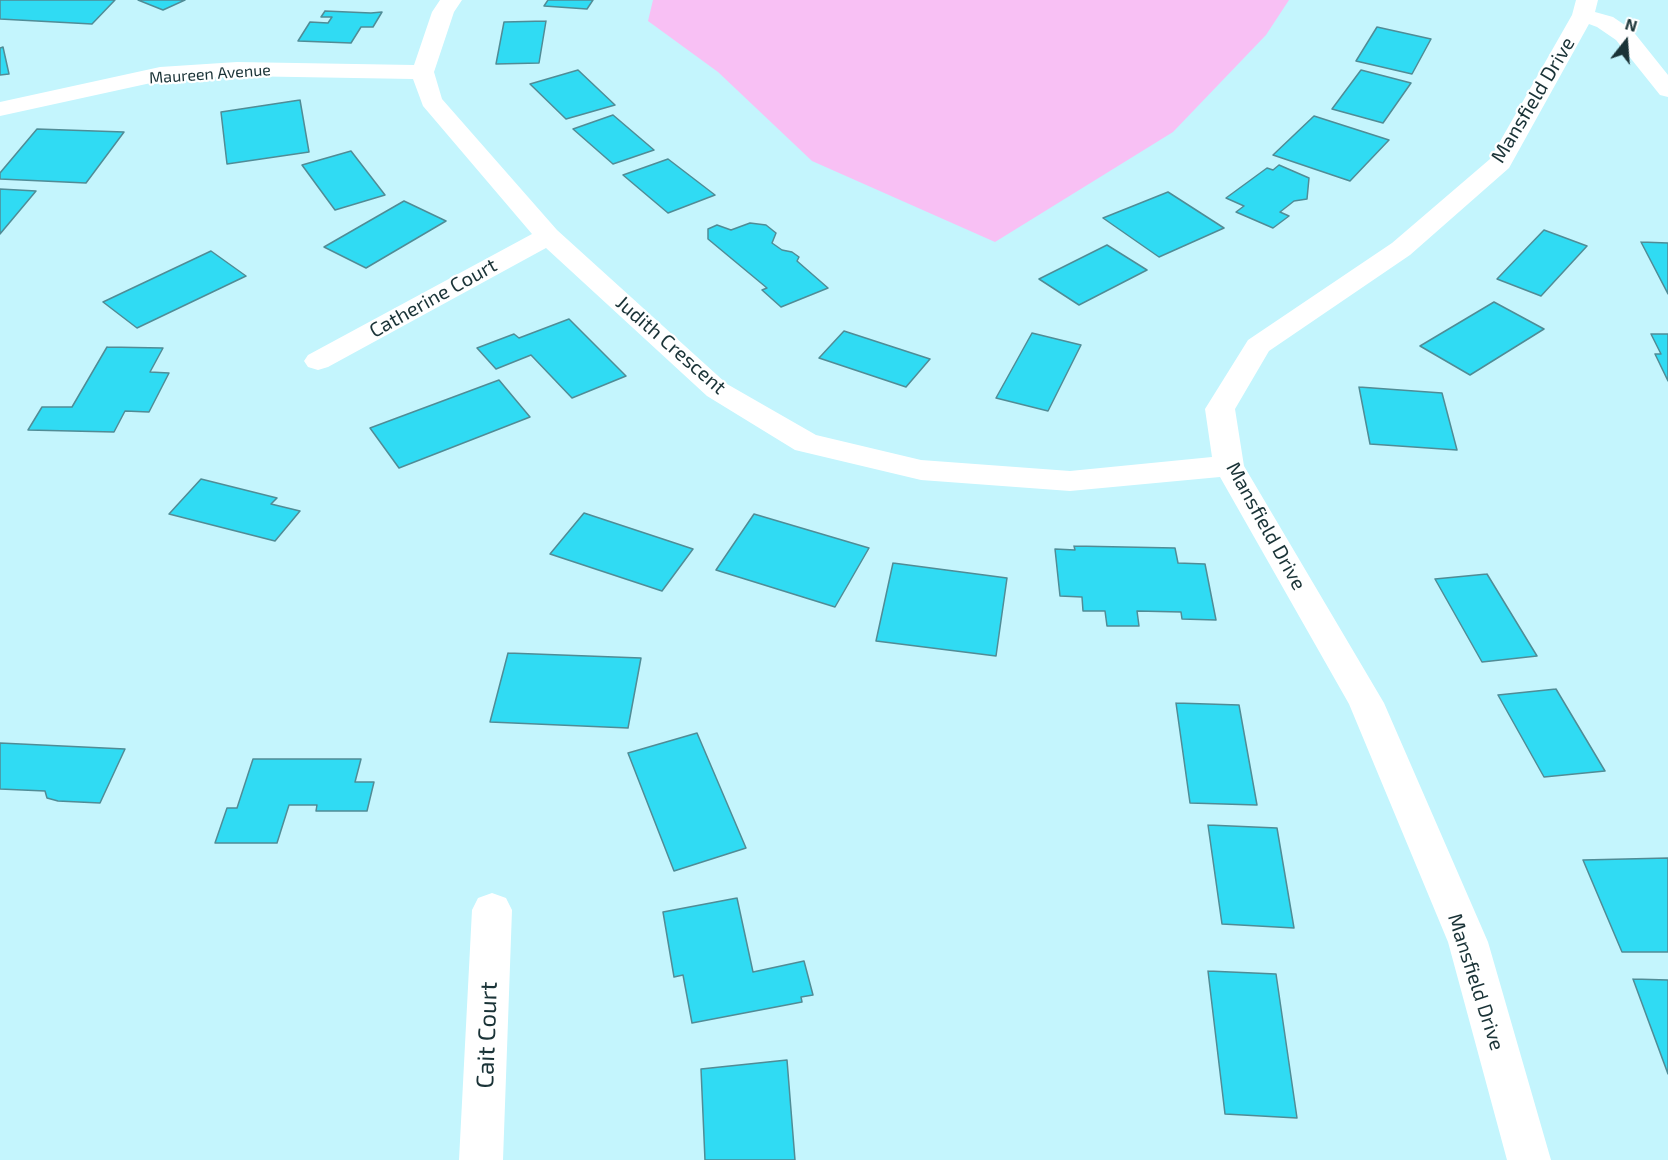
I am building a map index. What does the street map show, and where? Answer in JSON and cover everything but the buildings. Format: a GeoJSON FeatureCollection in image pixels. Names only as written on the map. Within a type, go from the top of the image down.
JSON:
{"type":"FeatureCollection","features":[{"type":"Feature","properties":{"kind":"street"},"geometry":{"type":"LineString","coordinates":[[423,72],[443,12],[451,0]]}},
{"type":"Feature","properties":{"kind":"street"},"geometry":{"type":"LineString","coordinates":[[1585,8],[1624,35],[1668,90]]}},
{"type":"Feature","properties":{"kind":"street","name":"Mansfield Drive"},"geometry":{"type":"LineString","coordinates":[[1529,1160],[1468,942],[1366,703],[1229,466],[1220,409],[1258,346],[1401,249],[1500,162],[1585,8]]}},
{"type":"Feature","properties":{"kind":"street","name":"Maureen Avenue"},"geometry":{"type":"LineString","coordinates":[[0,109],[160,74],[237,69],[423,72]]}},
{"type":"Feature","properties":{"kind":"street","name":"Judith Crescent"},"geometry":{"type":"LineString","coordinates":[[423,72],[431,101],[548,236],[717,390],[806,443],[921,470],[1070,481],[1229,466]]}},
{"type":"Feature","properties":{"kind":"street","name":"Catherine Court"},"geometry":{"type":"LineString","coordinates":[[318,361],[548,236]]}},
{"type":"Feature","properties":{"kind":"street","name":"Cait Court"},"geometry":{"type":"LineString","coordinates":[[481,1160],[492,910]]}},
{"type":"Feature","properties":{"kind":"shaded area"},"geometry":{"type":"Polygon","coordinates":[[[653,0],[1289,0],[1266,35],[1173,132],[995,242],[812,161],[718,72],[648,21],[653,0]]]}}]}
